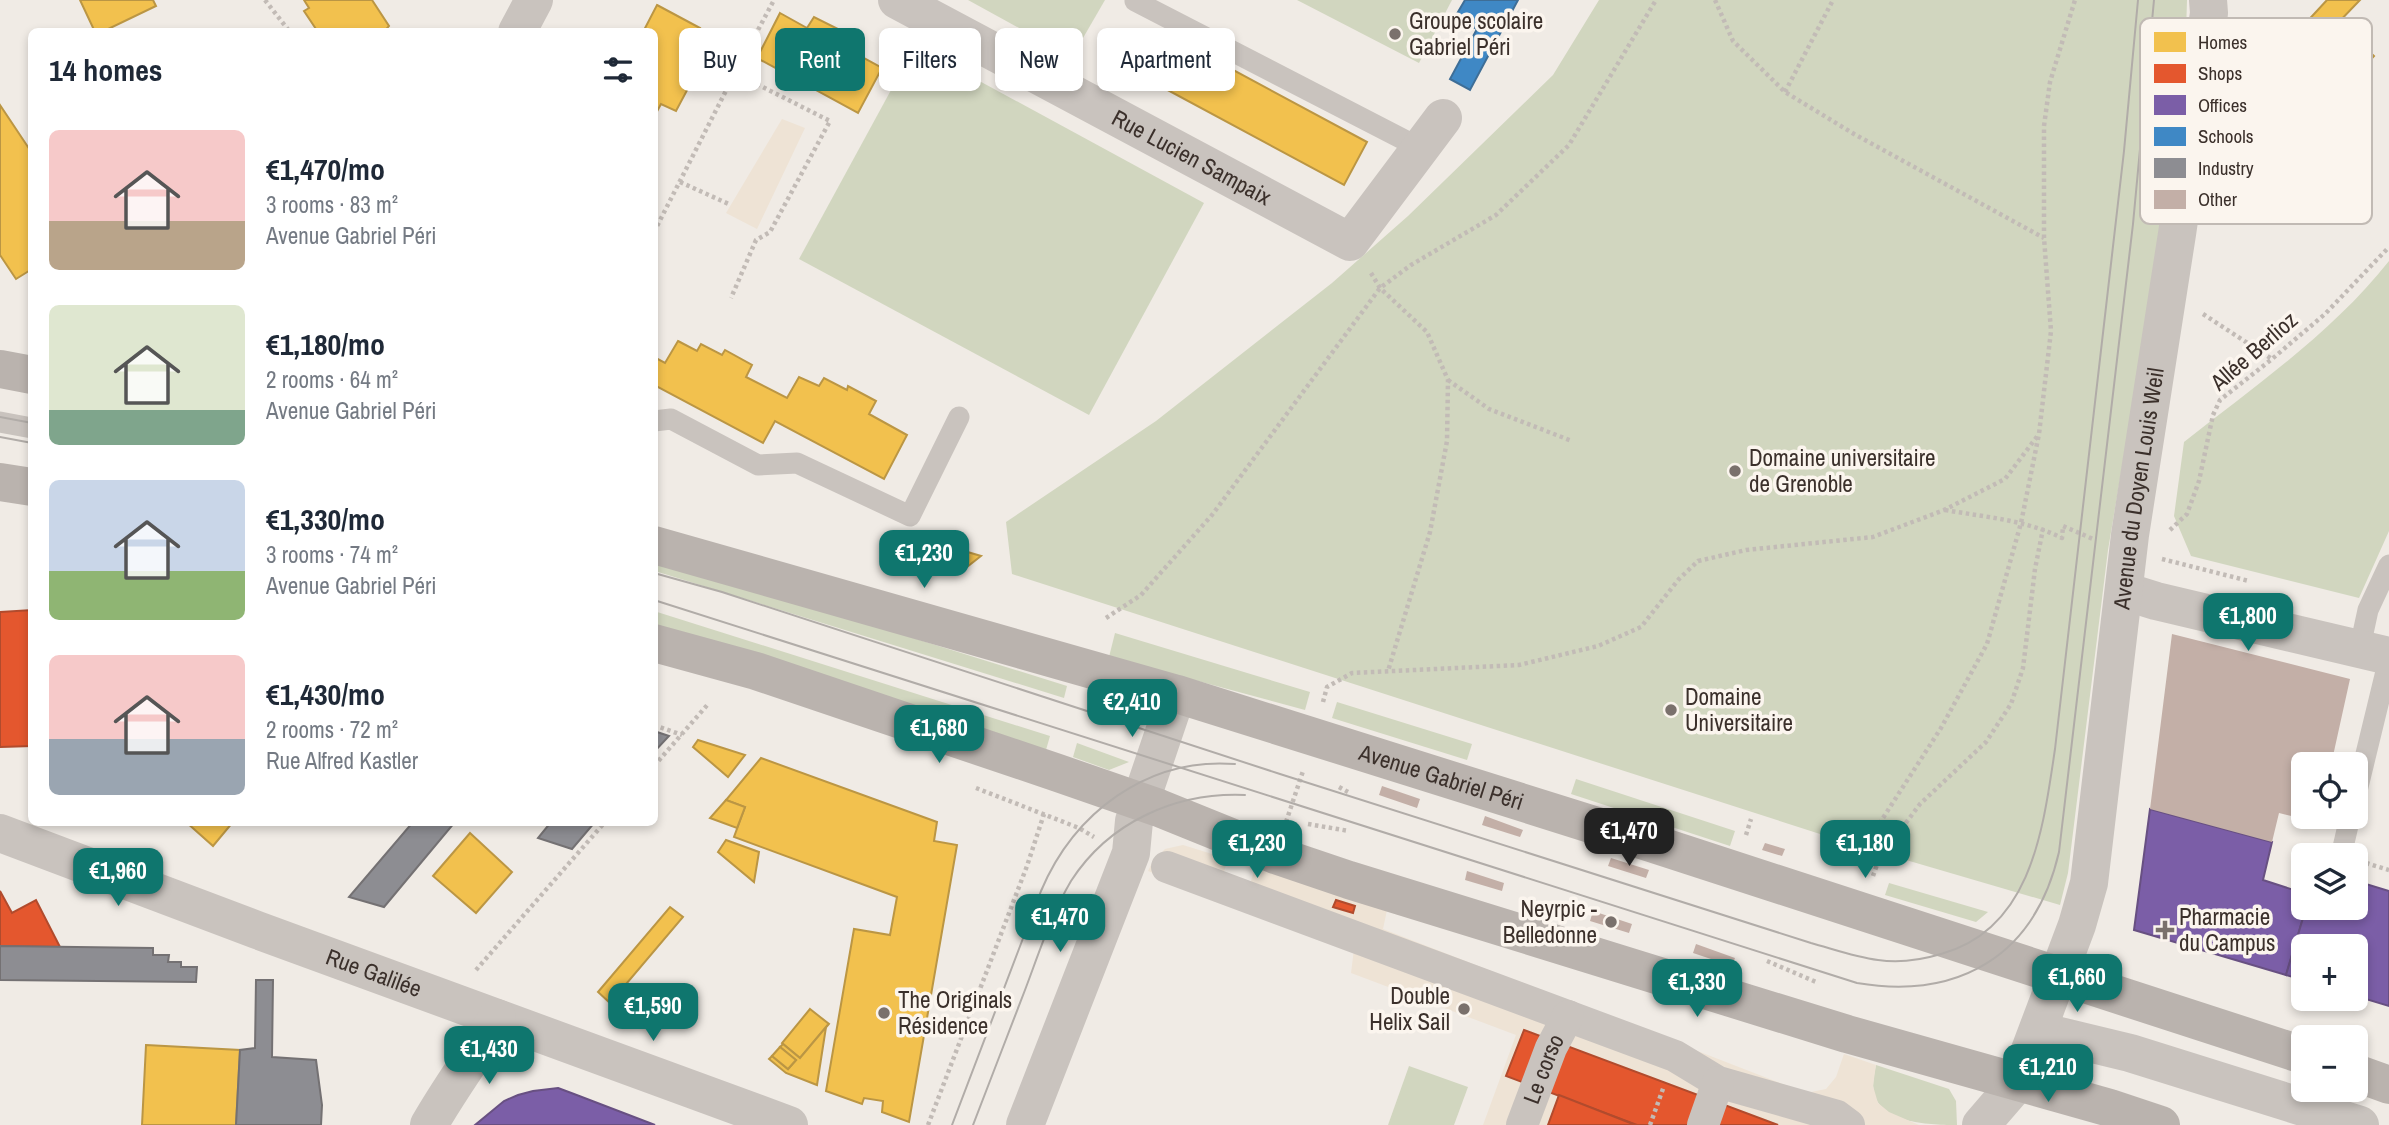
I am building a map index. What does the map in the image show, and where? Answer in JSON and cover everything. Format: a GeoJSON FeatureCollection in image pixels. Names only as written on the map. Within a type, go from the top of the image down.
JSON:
{"type":"FeatureCollection","features":[{"type":"Feature","properties":{"kind":"main road"},"geometry":{"type":"LineString","coordinates":[[0,369],[28,374]]}},
{"type":"Feature","properties":{"kind":"main road"},"geometry":{"type":"LineString","coordinates":[[0,482],[28,486]]}},
{"type":"Feature","properties":{"kind":"main road","name":"Avenue Gabriel Péri"},"geometry":{"type":"LineString","coordinates":[[658,546],[1177,694],[1665,847],[2291,1051]]}},
{"type":"Feature","properties":{"kind":"main road"},"geometry":{"type":"LineString","coordinates":[[658,644],[756,671],[1142,802],[1281,837],[1349,880],[1847,1034],[2161,1125]]}},
{"type":"Feature","properties":{"kind":"main road"},"geometry":{"type":"LineString","coordinates":[[2368,1077],[2389,1085]]}},
{"type":"Feature","properties":{"kind":"street"},"geometry":{"type":"LineString","coordinates":[[518,28],[534,0]]}},
{"type":"Feature","properties":{"kind":"street","name":"Rue Lucien Sampaix"},"geometry":{"type":"LineString","coordinates":[[897,0],[1350,242]]}},
{"type":"Feature","properties":{"kind":"street","name":"Avenue du Doyen Louis Weil"},"geometry":{"type":"LineString","coordinates":[[2208,0],[2208,18]]}},
{"type":"Feature","properties":{"kind":"street"},"geometry":{"type":"LineString","coordinates":[[1350,242],[1443,118]]}},
{"type":"Feature","properties":{"kind":"street","name":"Avenue du Doyen Louis Weil"},"geometry":{"type":"LineString","coordinates":[[2018,1082],[2059,976],[2089,883],[2130,536],[2179,224]]}},
{"type":"Feature","properties":{"kind":"street"},"geometry":{"type":"LineString","coordinates":[[2124,591],[2379,654]]}},
{"type":"Feature","properties":{"kind":"street"},"geometry":{"type":"LineString","coordinates":[[1025,1125],[1131,853],[1134,821],[1177,694]]}},
{"type":"Feature","properties":{"kind":"street","name":"Rue Galilée"},"geometry":{"type":"LineString","coordinates":[[0,832],[257,930],[789,1125]]}},
{"type":"Feature","properties":{"kind":"street"},"geometry":{"type":"LineString","coordinates":[[1167,867],[1675,1056],[1718,1082],[1836,1116],[1849,1125]]}},
{"type":"Feature","properties":{"kind":"street","name":"Le corso"},"geometry":{"type":"LineString","coordinates":[[1522,1125],[1551,1048],[1568,1016]]}},
{"type":"Feature","properties":{"kind":"street"},"geometry":{"type":"LineString","coordinates":[[429,1125],[444,1097],[479,1048],[496,1018]]}},
{"type":"Feature","properties":{"kind":"street"},"geometry":{"type":"LineString","coordinates":[[2039,1031],[2139,1056],[2360,1125]]}},
{"type":"Feature","properties":{"kind":"street"},"geometry":{"type":"LineString","coordinates":[[1703,1125],[1718,1082]]}},
{"type":"Feature","properties":{"kind":"street"},"geometry":{"type":"LineString","coordinates":[[1981,1125],[2018,1082]]}},
{"type":"Feature","properties":{"kind":"street"},"geometry":{"type":"LineString","coordinates":[[2018,1082],[2018,1125]]}},
{"type":"Feature","properties":{"kind":"lane"},"geometry":{"type":"LineString","coordinates":[[1135,1],[1420,148]]}},
{"type":"Feature","properties":{"kind":"lane"},"geometry":{"type":"LineString","coordinates":[[658,421],[671,419],[758,465],[797,463],[910,516],[959,417]]}},
{"type":"Feature","properties":{"kind":"lane"},"geometry":{"type":"LineString","coordinates":[[0,422],[28,427]]}},
{"type":"Feature","properties":{"kind":"lane"},"geometry":{"type":"LineString","coordinates":[[2363,752],[2379,654],[2368,610],[2389,565]]}},
{"type":"Feature","properties":{"kind":"path"},"geometry":{"type":"LineString","coordinates":[[265,0],[287,28]]}},
{"type":"Feature","properties":{"kind":"path"},"geometry":{"type":"LineString","coordinates":[[759,28],[774,0]]}},
{"type":"Feature","properties":{"kind":"path"},"geometry":{"type":"LineString","coordinates":[[1105,618],[1141,595],[1212,514],[1380,288],[1411,265],[1496,215],[1569,145],[1656,0]]}},
{"type":"Feature","properties":{"kind":"path"},"geometry":{"type":"LineString","coordinates":[[1716,0],[1733,41],[1785,92],[1854,134],[2045,238]]}},
{"type":"Feature","properties":{"kind":"path"},"geometry":{"type":"LineString","coordinates":[[1785,92],[1833,0]]}},
{"type":"Feature","properties":{"kind":"path"},"geometry":{"type":"LineString","coordinates":[[1870,885],[1879,859],[1881,821],[1941,728],[1987,644],[2021,523],[2039,434],[2051,331],[2045,238],[2044,126],[2050,82],[2075,0]]}},
{"type":"Feature","properties":{"kind":"path"},"geometry":{"type":"LineString","coordinates":[[731,298],[756,240],[770,232],[830,121],[761,85]]}},
{"type":"Feature","properties":{"kind":"path"},"geometry":{"type":"LineString","coordinates":[[658,224],[725,91]]}},
{"type":"Feature","properties":{"kind":"path"},"geometry":{"type":"LineString","coordinates":[[680,181],[731,205]]}},
{"type":"Feature","properties":{"kind":"path"},"geometry":{"type":"LineString","coordinates":[[1350,242],[1380,288],[1427,332],[1448,380],[1447,442],[1430,532],[1388,671]]}},
{"type":"Feature","properties":{"kind":"path","name":"Allée Berlioz"},"geometry":{"type":"LineString","coordinates":[[2167,532],[2187,514],[2199,481],[2213,415],[2220,400],[2325,314],[2389,247]]}},
{"type":"Feature","properties":{"kind":"path"},"geometry":{"type":"LineString","coordinates":[[2194,308],[2272,359]]}},
{"type":"Feature","properties":{"kind":"path"},"geometry":{"type":"LineString","coordinates":[[1448,380],[1489,409],[1572,441]]}},
{"type":"Feature","properties":{"kind":"path"},"geometry":{"type":"LineString","coordinates":[[1349,831],[1281,837],[1327,687],[1352,673],[1519,666],[1598,646],[1641,626],[1679,579],[1698,561],[1746,550],[1873,537],[1944,510],[2005,479],[2039,434]]}},
{"type":"Feature","properties":{"kind":"path"},"geometry":{"type":"LineString","coordinates":[[1879,859],[1920,804],[1986,741],[2011,704],[2023,668],[2035,569],[2043,529],[1944,510]]}},
{"type":"Feature","properties":{"kind":"path"},"geometry":{"type":"LineString","coordinates":[[658,762],[709,703]]}},
{"type":"Feature","properties":{"kind":"path"},"geometry":{"type":"LineString","coordinates":[[658,726],[682,735]]}},
{"type":"Feature","properties":{"kind":"path"},"geometry":{"type":"LineString","coordinates":[[928,1125],[1027,866],[1044,814],[1096,838]]}},
{"type":"Feature","properties":{"kind":"path"},"geometry":{"type":"LineString","coordinates":[[450,1000],[602,826]]}},
{"type":"Feature","properties":{"kind":"path"},"geometry":{"type":"LineString","coordinates":[[2368,864],[2389,870]]}},
{"type":"Feature","properties":{"kind":"path"},"geometry":{"type":"LineString","coordinates":[[1767,961],[1824,986]]}},
{"type":"Feature","properties":{"kind":"path"},"geometry":{"type":"LineString","coordinates":[[1650,1125],[1658,1103]]}},
{"type":"Feature","properties":{"kind":"green space"},"geometry":{"type":"Polygon","coordinates":[[[968,0],[1105,0],[1083,38],[1083,28],[1019,28],[968,0]]]}},
{"type":"Feature","properties":{"kind":"green space"},"geometry":{"type":"Polygon","coordinates":[[[1297,0],[1452,0],[1419,63],[1297,0]]]}},
{"type":"Feature","properties":{"kind":"green space","name":"Domaine universitaire de Grenoble"},"geometry":{"type":"Polygon","coordinates":[[[1599,0],[2187,0],[2186,18],[2140,18],[2140,224],[2162,224],[2108,550],[2068,873],[2060,905],[1848,843],[1012,574],[1006,522],[1156,421],[1332,283],[1408,216],[1553,75],[1599,0]]]}},
{"type":"Feature","properties":{"kind":"green space"},"geometry":{"type":"Polygon","coordinates":[[[981,82],[1204,203],[1089,415],[799,259],[890,91],[981,91],[981,82]]]}},
{"type":"Feature","properties":{"kind":"green space"},"geometry":{"type":"Polygon","coordinates":[[[2389,261],[2389,531],[2359,598],[2191,556],[2174,516],[2184,442],[2318,335],[2367,287],[2389,261]]]}},
{"type":"Feature","properties":{"kind":"green space"},"geometry":{"type":"Polygon","coordinates":[[[658,558],[1067,686],[1064,698],[658,572],[658,558]]]}},
{"type":"Feature","properties":{"kind":"green space"},"geometry":{"type":"Polygon","coordinates":[[[658,612],[1050,736],[1046,750],[658,628],[658,612]]]}},
{"type":"Feature","properties":{"kind":"green space"},"geometry":{"type":"Polygon","coordinates":[[[1115,633],[1310,692],[1305,710],[1109,657],[1115,633]]]}},
{"type":"Feature","properties":{"kind":"green space"},"geometry":{"type":"Polygon","coordinates":[[[1093,692],[1132,703],[1141,720],[1089,707],[1093,692]]]}},
{"type":"Feature","properties":{"kind":"green space"},"geometry":{"type":"Polygon","coordinates":[[[1337,702],[1472,744],[1467,760],[1332,718],[1337,702]]]}},
{"type":"Feature","properties":{"kind":"green space"},"geometry":{"type":"Polygon","coordinates":[[[1077,743],[1129,762],[1109,770],[1073,757],[1077,743]]]}},
{"type":"Feature","properties":{"kind":"green space"},"geometry":{"type":"Polygon","coordinates":[[[1576,779],[1735,831],[1730,846],[1571,794],[1576,779]]]}},
{"type":"Feature","properties":{"kind":"green space"},"geometry":{"type":"Polygon","coordinates":[[[1889,883],[1988,912],[1976,922],[1885,895],[1889,883]]]}},
{"type":"Feature","properties":{"kind":"green space"},"geometry":{"type":"Polygon","coordinates":[[[1876,1065],[1949,1089],[1956,1101],[1957,1125],[1909,1121],[1886,1111],[1874,1093],[1876,1065]]]}},
{"type":"Feature","properties":{"kind":"green space"},"geometry":{"type":"Polygon","coordinates":[[[1409,1066],[1468,1087],[1454,1125],[1388,1125],[1409,1066]]]}},
{"type":"Feature","properties":{"kind":"shaded area"},"geometry":{"type":"Polygon","coordinates":[[[782,119],[805,128],[757,229],[726,213],[782,119]]]}},
{"type":"Feature","properties":{"kind":"shaded area"},"geometry":{"type":"Polygon","coordinates":[[[1183,845],[1228,859],[1223,875],[1250,884],[1255,868],[1387,910],[1383,929],[1806,1093],[1826,1089],[1836,1077],[1844,1054],[1876,1065],[1873,1086],[1878,1103],[1889,1112],[1919,1125],[1669,1125],[1647,1088],[1633,1124],[1559,1096],[1548,1125],[1483,1125],[1516,1035],[1351,973],[1354,949],[1148,871],[1153,861],[1165,849],[1183,845]]]}},
{"type":"Feature","properties":{"kind":"building: Homes"},"geometry":{"type":"Polygon","coordinates":[[[80,0],[153,0],[156,6],[110,28],[93,28],[80,0]]]}},
{"type":"Feature","properties":{"kind":"building: Homes"},"geometry":{"type":"Polygon","coordinates":[[[304,0],[372,0],[389,26],[315,28],[304,11],[309,8],[304,0]]]}},
{"type":"Feature","properties":{"kind":"building: Homes"},"geometry":{"type":"Polygon","coordinates":[[[2327,0],[2360,0],[2343,18],[2310,18],[2327,0]]]}},
{"type":"Feature","properties":{"kind":"building: Homes"},"geometry":{"type":"Polygon","coordinates":[[[657,5],[700,28],[679,28],[679,91],[687,91],[676,111],[661,104],[658,110],[658,28],[645,28],[657,5]]]}},
{"type":"Feature","properties":{"kind":"building: Homes"},"geometry":{"type":"Polygon","coordinates":[[[780,13],[807,28],[775,28],[775,68],[761,60],[761,50],[780,13]]]}},
{"type":"Feature","properties":{"kind":"building: Homes"},"geometry":{"type":"Polygon","coordinates":[[[814,17],[836,28],[807,28],[814,17]]]}},
{"type":"Feature","properties":{"kind":"building: Homes"},"geometry":{"type":"Polygon","coordinates":[[[865,59],[879,66],[879,74],[858,113],[818,91],[865,91],[865,59]]]}},
{"type":"Feature","properties":{"kind":"building: Homes"},"geometry":{"type":"Polygon","coordinates":[[[1235,71],[1367,142],[1344,185],[1169,91],[1235,91],[1235,71]]]}},
{"type":"Feature","properties":{"kind":"building: Homes"},"geometry":{"type":"Polygon","coordinates":[[[0,105],[28,147],[28,272],[16,279],[0,255],[0,105]]]}},
{"type":"Feature","properties":{"kind":"building: Homes"},"geometry":{"type":"Polygon","coordinates":[[[678,341],[697,351],[701,344],[722,355],[725,350],[752,365],[746,377],[787,398],[799,377],[819,386],[824,378],[847,390],[848,386],[876,401],[869,414],[907,435],[884,479],[775,421],[763,443],[658,387],[658,359],[665,363],[678,341]]]}},
{"type":"Feature","properties":{"kind":"building: Homes"},"geometry":{"type":"Polygon","coordinates":[[[954,548],[981,556],[963,570],[949,565],[954,548]]]}},
{"type":"Feature","properties":{"kind":"building: Homes"},"geometry":{"type":"Polygon","coordinates":[[[698,740],[745,755],[728,777],[693,747],[698,740]]]}},
{"type":"Feature","properties":{"kind":"building: Homes","name":"The Originals Résidence"},"geometry":{"type":"Polygon","coordinates":[[[761,758],[937,822],[934,841],[957,845],[909,1122],[882,1112],[883,1101],[864,1098],[862,1104],[826,1091],[854,929],[890,935],[897,897],[734,837],[745,807],[726,800],[761,758]]]}},
{"type":"Feature","properties":{"kind":"building: Homes"},"geometry":{"type":"Polygon","coordinates":[[[726,800],[745,807],[737,828],[710,818],[726,800]]]}},
{"type":"Feature","properties":{"kind":"building: Homes"},"geometry":{"type":"Polygon","coordinates":[[[190,826],[230,826],[213,846],[190,826]]]}},
{"type":"Feature","properties":{"kind":"building: Homes"},"geometry":{"type":"Polygon","coordinates":[[[470,833],[512,872],[476,913],[433,876],[470,833]]]}},
{"type":"Feature","properties":{"kind":"building: Homes"},"geometry":{"type":"Polygon","coordinates":[[[726,840],[759,852],[754,882],[718,852],[726,840]]]}},
{"type":"Feature","properties":{"kind":"building: Homes"},"geometry":{"type":"Polygon","coordinates":[[[670,907],[683,917],[610,1003],[598,992],[670,907]]]}},
{"type":"Feature","properties":{"kind":"building: Homes"},"geometry":{"type":"Polygon","coordinates":[[[810,1009],[829,1024],[800,1058],[782,1043],[810,1009]]]}},
{"type":"Feature","properties":{"kind":"building: Homes"},"geometry":{"type":"Polygon","coordinates":[[[826,1027],[817,1085],[786,1073],[769,1059],[772,1056],[788,1069],[796,1060],[780,1047],[783,1044],[800,1058],[826,1027]]]}},
{"type":"Feature","properties":{"kind":"building: Homes"},"geometry":{"type":"Polygon","coordinates":[[[146,1045],[240,1050],[236,1125],[142,1125],[146,1045]]]}},
{"type":"Feature","properties":{"kind":"building: Homes"},"geometry":{"type":"Polygon","coordinates":[[[780,1047],[796,1060],[788,1069],[772,1056],[780,1047]]]}},
{"type":"Feature","properties":{"kind":"building: Shops"},"geometry":{"type":"Polygon","coordinates":[[[28,610],[28,746],[0,747],[0,612],[28,610]]]}},
{"type":"Feature","properties":{"kind":"building: Shops"},"geometry":{"type":"Polygon","coordinates":[[[0,891],[12,913],[36,900],[60,947],[0,946],[0,891]]]}},
{"type":"Feature","properties":{"kind":"building: Shops"},"geometry":{"type":"Polygon","coordinates":[[[1336,900],[1355,906],[1353,913],[1333,907],[1336,900]]]}},
{"type":"Feature","properties":{"kind":"building: Shops"},"geometry":{"type":"Polygon","coordinates":[[[1524,1030],[1778,1125],[1637,1125],[1506,1076],[1524,1030]]]}},
{"type":"Feature","properties":{"kind":"building: Shops"},"geometry":{"type":"Polygon","coordinates":[[[1559,1095],[1633,1124],[1633,1125],[1548,1125],[1559,1095]]]}},
{"type":"Feature","properties":{"kind":"building: Offices"},"geometry":{"type":"Polygon","coordinates":[[[2150,809],[2272,842],[2263,880],[2291,889],[2291,920],[2302,920],[2298,934],[2291,934],[2291,958],[2286,975],[2134,930],[2150,809]]]}},
{"type":"Feature","properties":{"kind":"building: Offices"},"geometry":{"type":"Polygon","coordinates":[[[2368,885],[2389,891],[2389,1006],[2368,1000],[2368,934],[2298,934],[2302,920],[2368,920],[2368,885]]]}},
{"type":"Feature","properties":{"kind":"building: Offices"},"geometry":{"type":"Polygon","coordinates":[[[2291,958],[2291,976],[2286,975],[2291,958]]]}},
{"type":"Feature","properties":{"kind":"building: Offices"},"geometry":{"type":"Polygon","coordinates":[[[558,1088],[655,1125],[475,1125],[504,1101],[533,1091],[558,1088]]]}},
{"type":"Feature","properties":{"kind":"building: Schools"},"geometry":{"type":"Polygon","coordinates":[[[1465,0],[1518,0],[1470,90],[1450,79],[1477,29],[1455,17],[1465,0]]]}},
{"type":"Feature","properties":{"kind":"building: Industry"},"geometry":{"type":"Polygon","coordinates":[[[658,732],[669,736],[658,748],[658,732]]]}},
{"type":"Feature","properties":{"kind":"building: Industry"},"geometry":{"type":"Polygon","coordinates":[[[410,826],[452,826],[384,907],[349,897],[410,826]]]}},
{"type":"Feature","properties":{"kind":"building: Industry"},"geometry":{"type":"Polygon","coordinates":[[[548,826],[592,826],[572,849],[538,838],[548,826]]]}},
{"type":"Feature","properties":{"kind":"building: Industry"},"geometry":{"type":"Polygon","coordinates":[[[0,946],[153,948],[153,955],[169,955],[168,962],[181,962],[181,967],[197,967],[196,982],[0,980],[0,946]]]}},
{"type":"Feature","properties":{"kind":"building: Industry"},"geometry":{"type":"Polygon","coordinates":[[[256,980],[273,980],[272,1057],[316,1060],[322,1105],[321,1125],[236,1125],[240,1050],[255,1048],[256,980]]]}},
{"type":"Feature","properties":{"kind":"building: Other"},"geometry":{"type":"Polygon","coordinates":[[[2172,634],[2350,679],[2334,752],[2291,752],[2291,816],[2279,813],[2272,842],[2150,809],[2172,634]]]}},
{"type":"Feature","properties":{"kind":"building: Other"},"geometry":{"type":"Polygon","coordinates":[[[1382,786],[1420,799],[1417,808],[1379,795],[1382,786]]]}},
{"type":"Feature","properties":{"kind":"building: Other","name":"Neyrpic - Belledonne"},"geometry":{"type":"Polygon","coordinates":[[[1485,816],[1523,830],[1520,837],[1482,825],[1485,816]]]}},
{"type":"Feature","properties":{"kind":"building: Other"},"geometry":{"type":"Polygon","coordinates":[[[1765,843],[1785,849],[1782,856],[1762,850],[1765,843]]]}},
{"type":"Feature","properties":{"kind":"building: Other","name":"Neyrpic - Belledonne"},"geometry":{"type":"Polygon","coordinates":[[[1611,858],[1649,870],[1646,878],[1608,866],[1611,858]]]}},
{"type":"Feature","properties":{"kind":"building: Other","name":"Neyrpic - Belledonne"},"geometry":{"type":"Polygon","coordinates":[[[1467,871],[1504,883],[1502,891],[1465,880],[1467,871]]]}},
{"type":"Feature","properties":{"kind":"building: Other","name":"Neyrpic - Belledonne"},"geometry":{"type":"Polygon","coordinates":[[[1593,911],[1632,924],[1629,933],[1590,921],[1593,911]]]}},
{"type":"Feature","properties":{"kind":"building: Other"},"geometry":{"type":"Polygon","coordinates":[[[1696,944],[1735,958],[1732,966],[1693,953],[1696,944]]]}},
{"type":"Feature","properties":{"kind":"tram line"},"geometry":{"type":"LineString","coordinates":[[658,574],[722,592],[1811,943],[1886,961],[1941,954],[1972,941],[1996,923],[2014,899],[2028,872],[2045,811],[2055,749],[2124,151],[2138,0]]}},
{"type":"Feature","properties":{"kind":"tram line"},"geometry":{"type":"LineString","coordinates":[[2152,18],[2154,0]]}},
{"type":"Feature","properties":{"kind":"tram line"},"geometry":{"type":"LineString","coordinates":[[658,601],[1857,983],[1894,987],[1928,984],[1959,976],[1987,963],[2011,944],[2032,919],[2048,888],[2059,852],[2140,149]]}},
{"type":"Feature","properties":{"kind":"tram line"},"geometry":{"type":"LineString","coordinates":[[0,417],[28,422]]}},
{"type":"Feature","properties":{"kind":"tram line"},"geometry":{"type":"LineString","coordinates":[[0,437],[28,442]]}},
{"type":"Feature","properties":{"kind":"tram line"},"geometry":{"type":"LineString","coordinates":[[952,1125],[1041,891],[1055,863],[1073,837],[1117,796],[1144,781],[1172,770],[1203,764],[1235,764]]}},
{"type":"Feature","properties":{"kind":"tram line"},"geometry":{"type":"LineString","coordinates":[[973,1125],[1051,921],[1071,881],[1087,860],[1125,827],[1170,805],[1219,795],[1245,795]]}},
{"type":"Feature","properties":{"kind":"place","name":"Groupe scolaire Gabriel Péri"},"geometry":{"type":"Point","coordinates":[1395,34]}},
{"type":"Feature","properties":{"kind":"place","name":"Domaine universitaire de Grenoble"},"geometry":{"type":"Point","coordinates":[1735,471]}},
{"type":"Feature","properties":{"kind":"place","name":"Domaine Universitaire"},"geometry":{"type":"Point","coordinates":[1671,710]}},
{"type":"Feature","properties":{"kind":"place","name":"Neyrpic - Belledonne"},"geometry":{"type":"Point","coordinates":[1611,922]}},
{"type":"Feature","properties":{"kind":"place","name":"Pharmacie du Campus"},"geometry":{"type":"Point","coordinates":[2165,930]}},
{"type":"Feature","properties":{"kind":"place","name":"Double Helix Sail"},"geometry":{"type":"Point","coordinates":[1464,1009]}},
{"type":"Feature","properties":{"kind":"place","name":"The Originals Résidence"},"geometry":{"type":"Point","coordinates":[884,1013]}}]}
